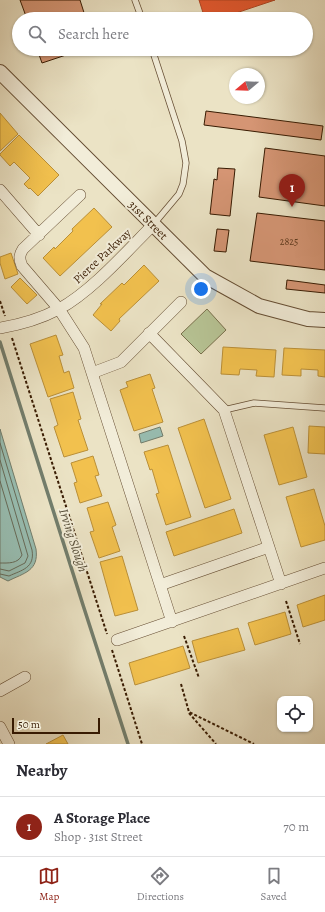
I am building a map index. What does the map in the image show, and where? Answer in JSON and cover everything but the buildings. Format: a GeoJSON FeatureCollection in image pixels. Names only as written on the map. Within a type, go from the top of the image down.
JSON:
{"type":"FeatureCollection","features":[{"type":"Feature","properties":{"kind":"street","name":"31st Street"},"geometry":{"type":"LineString","coordinates":[[0,72],[205,276],[259,306],[308,319],[325,320]]}},
{"type":"Feature","properties":{"kind":"street"},"geometry":{"type":"LineString","coordinates":[[0,190],[39,235]]}},
{"type":"Feature","properties":{"kind":"street"},"geometry":{"type":"LineString","coordinates":[[80,195],[23,249],[20,254],[20,260],[22,266],[58,309],[84,348],[172,622]]}},
{"type":"Feature","properties":{"kind":"street","name":"Pierce Parkway"},"geometry":{"type":"LineString","coordinates":[[4,328],[58,309],[77,297],[92,285],[153,225]]}},
{"type":"Feature","properties":{"kind":"street"},"geometry":{"type":"LineString","coordinates":[[92,373],[122,362],[181,302]]}},
{"type":"Feature","properties":{"kind":"street"},"geometry":{"type":"LineString","coordinates":[[149,333],[224,410],[280,584]]}},
{"type":"Feature","properties":{"kind":"street"},"geometry":{"type":"LineString","coordinates":[[160,585],[269,548]]}},
{"type":"Feature","properties":{"kind":"street"},"geometry":{"type":"LineString","coordinates":[[112,640],[172,622],[325,568]]}},
{"type":"Feature","properties":{"kind":"street"},"geometry":{"type":"LineString","coordinates":[[0,691],[25,677]]}},
{"type":"Feature","properties":{"kind":"street"},"geometry":{"type":"LineString","coordinates":[[0,727],[9,744]]}},
{"type":"Feature","properties":{"kind":"lane"},"geometry":{"type":"LineString","coordinates":[[135,0],[139,12]]}},
{"type":"Feature","properties":{"kind":"lane","name":"Pierce Parkway"},"geometry":{"type":"LineString","coordinates":[[153,225],[179,194],[184,184],[186,163],[182,142],[154,56]]}},
{"type":"Feature","properties":{"kind":"lane"},"geometry":{"type":"LineString","coordinates":[[224,410],[254,403],[325,408]]}},
{"type":"Feature","properties":{"kind":"path"},"geometry":{"type":"LineString","coordinates":[[0,301],[4,328],[112,640],[142,744]]}},
{"type":"Feature","properties":{"kind":"path"},"geometry":{"type":"LineString","coordinates":[[286,601],[300,644]]}},
{"type":"Feature","properties":{"kind":"path"},"geometry":{"type":"LineString","coordinates":[[184,636],[199,678]]}},
{"type":"Feature","properties":{"kind":"path"},"geometry":{"type":"LineString","coordinates":[[181,684],[189,712],[216,744]]}},
{"type":"Feature","properties":{"kind":"path"},"geometry":{"type":"LineString","coordinates":[[189,712],[254,744]]}},
{"type":"Feature","properties":{"kind":"green space"},"geometry":{"type":"Polygon","coordinates":[[[207,309],[226,330],[201,354],[181,334],[207,309]]]}},
{"type":"Feature","properties":{"kind":"water"},"geometry":{"type":"Polygon","coordinates":[[[160,427],[163,436],[141,443],[139,434],[160,427]]]}},
{"type":"Feature","properties":{"kind":"water"},"geometry":{"type":"Polygon","coordinates":[[[0,429],[36,549],[33,567],[25,573],[8,581],[0,577],[0,429]]]}},
{"type":"Feature","properties":{"kind":"waterway","name":"Irving Slough"},"geometry":{"type":"LineString","coordinates":[[0,342],[128,744]]}},
{"type":"Feature","properties":{"kind":"place","name":"A Storage Place"},"geometry":{"type":"Point","coordinates":[292,207]}}]}
